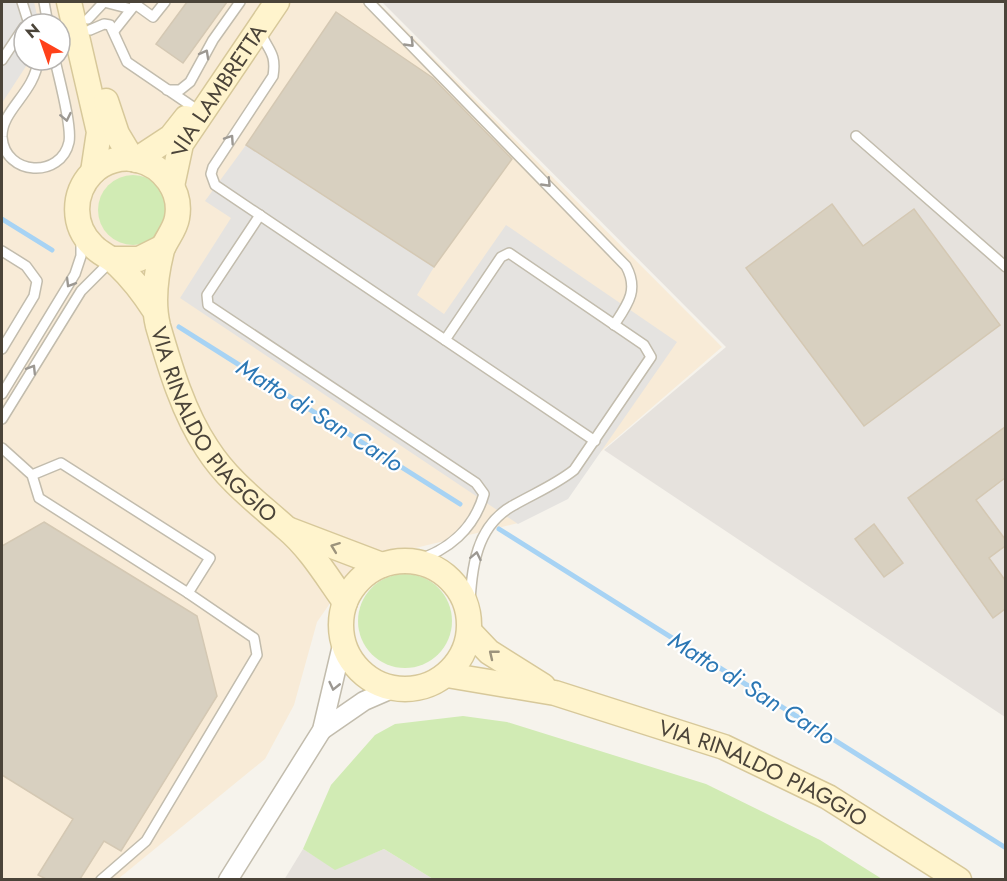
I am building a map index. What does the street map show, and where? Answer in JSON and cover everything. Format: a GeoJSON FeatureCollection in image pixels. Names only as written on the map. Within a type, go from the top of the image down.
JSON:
{"type":"FeatureCollection","features":[{"type":"Feature","properties":{"kind":"street"},"geometry":{"type":"LineString","coordinates":[[69,2],[99,132],[93,172],[80,192],[77,204],[80,227]]}},
{"type":"Feature","properties":{"kind":"street","name":"VIA LAMBRETTA"},"geometry":{"type":"LineString","coordinates":[[134,159],[171,137],[265,2]]}},
{"type":"Feature","properties":{"kind":"street","name":"VIA LAMBRETTA"},"geometry":{"type":"LineString","coordinates":[[172,186],[182,144],[277,2]]}},
{"type":"Feature","properties":{"kind":"street"},"geometry":{"type":"LineString","coordinates":[[96,9],[108,108],[117,134],[134,159]]}},
{"type":"Feature","properties":{"kind":"street"},"geometry":{"type":"LineString","coordinates":[[93,172],[112,161],[134,159],[157,168],[172,186]]}},
{"type":"Feature","properties":{"kind":"street","name":"VIA RINALDO PIAGGIO"},"geometry":{"type":"LineString","coordinates":[[155,311],[156,278],[163,247],[177,218],[178,207],[172,186]]}},
{"type":"Feature","properties":{"kind":"street","name":"VIA RINALDO PIAGGIO"},"geometry":{"type":"LineString","coordinates":[[80,227],[93,247],[112,259],[143,291],[155,311],[181,396],[207,449],[245,495],[288,529],[345,602]]}},
{"type":"Feature","properties":{"kind":"street"},"geometry":{"type":"LineString","coordinates":[[112,259],[139,259],[163,247]]}},
{"type":"Feature","properties":{"kind":"street","name":"VIA RINALDO PIAGGIO"},"geometry":{"type":"LineString","coordinates":[[288,529],[382,564],[414,561],[436,568],[446,575],[461,592],[469,623],[506,664],[555,693]]}},
{"type":"Feature","properties":{"kind":"street"},"geometry":{"type":"LineString","coordinates":[[382,564],[362,577],[345,602],[341,621],[343,641],[353,663],[364,675],[378,684],[394,688],[422,687],[447,675],[462,656],[469,623]]}},
{"type":"Feature","properties":{"kind":"street"},"geometry":{"type":"LineString","coordinates":[[228,879],[322,730],[343,641]]}},
{"type":"Feature","properties":{"kind":"street","name":"VIA RINALDO PIAGGIO"},"geometry":{"type":"LineString","coordinates":[[447,675],[555,693],[724,747],[828,797],[959,879]]}},
{"type":"Feature","properties":{"kind":"street"},"geometry":{"type":"LineString","coordinates":[[322,730],[364,701],[394,688]]}},
{"type":"Feature","properties":{"kind":"lane"},"geometry":{"type":"LineString","coordinates":[[165,2],[153,17],[135,5],[96,9],[104,24],[110,25],[114,31],[124,58],[193,107]]}},
{"type":"Feature","properties":{"kind":"lane"},"geometry":{"type":"LineString","coordinates":[[167,90],[180,90],[190,82],[213,40],[240,2]]}},
{"type":"Feature","properties":{"kind":"lane"},"geometry":{"type":"LineString","coordinates":[[369,2],[626,266],[633,281],[632,296],[614,325]]}},
{"type":"Feature","properties":{"kind":"lane"},"geometry":{"type":"LineString","coordinates":[[114,31],[135,5]]}},
{"type":"Feature","properties":{"kind":"lane"},"geometry":{"type":"LineString","coordinates":[[259,27],[262,38],[272,50],[275,64],[273,76],[213,167],[211,178],[220,189],[595,441]]}},
{"type":"Feature","properties":{"kind":"lane"},"geometry":{"type":"LineString","coordinates":[[2,60],[12,46]]}},
{"type":"Feature","properties":{"kind":"lane"},"geometry":{"type":"LineString","coordinates":[[35,72],[33,82],[6,120],[2,136],[6,150],[12,159],[22,166],[34,169],[45,167],[58,160],[69,141],[57,72]]}},
{"type":"Feature","properties":{"kind":"lane"},"geometry":{"type":"LineString","coordinates":[[856,136],[1005,267]]}},
{"type":"Feature","properties":{"kind":"lane"},"geometry":{"type":"LineString","coordinates":[[260,215],[207,295],[208,305],[476,483],[484,494],[472,522],[459,537],[434,555],[414,561]]}},
{"type":"Feature","properties":{"kind":"lane"},"geometry":{"type":"LineString","coordinates":[[2,394],[75,274],[81,256],[80,227]]}},
{"type":"Feature","properties":{"kind":"lane"},"geometry":{"type":"LineString","coordinates":[[2,251],[26,266],[37,280],[34,296],[2,349]]}},
{"type":"Feature","properties":{"kind":"lane"},"geometry":{"type":"LineString","coordinates":[[445,339],[501,257],[509,253],[644,345],[651,357],[574,470],[557,484],[513,505],[484,531],[476,551],[469,623]]}},
{"type":"Feature","properties":{"kind":"lane"},"geometry":{"type":"LineString","coordinates":[[2,419],[81,291],[112,259]]}},
{"type":"Feature","properties":{"kind":"lane"},"geometry":{"type":"LineString","coordinates":[[2,448],[33,475],[39,498],[254,638],[256,655],[146,841],[101,879]]}},
{"type":"Feature","properties":{"kind":"lane"},"geometry":{"type":"LineString","coordinates":[[33,475],[61,463],[210,558],[188,593]]}},
{"type":"Feature","properties":{"kind":"shaded area"},"geometry":{"type":"Polygon","coordinates":[[[2,2],[378,2],[722,347],[518,523],[399,552],[351,573],[317,622],[294,705],[265,759],[118,879],[2,880],[2,2]]]}},
{"type":"Feature","properties":{"kind":"shaded area"},"geometry":{"type":"Polygon","coordinates":[[[2,2],[34,2],[36,12],[12,12],[12,72],[22,72],[2,103],[2,2]]]}},
{"type":"Feature","properties":{"kind":"shaded area"},"geometry":{"type":"Polygon","coordinates":[[[382,2],[1005,2],[1005,717],[604,450],[726,347],[382,2]]]}},
{"type":"Feature","properties":{"kind":"shaded area"},"geometry":{"type":"Polygon","coordinates":[[[246,145],[434,267],[417,295],[444,314],[506,225],[677,342],[568,499],[518,524],[180,298],[231,218],[205,201],[246,145]]]}},
{"type":"Feature","properties":{"kind":"shaded area"},"geometry":{"type":"Polygon","coordinates":[[[303,849],[335,869],[384,849],[433,879],[284,880],[303,849]]]}},
{"type":"Feature","properties":{"kind":"green space"},"geometry":{"type":"Polygon","coordinates":[[[133,175],[146,178],[158,185],[165,197],[168,210],[165,223],[158,235],[146,242],[133,245],[120,242],[108,235],[101,223],[98,210],[101,197],[108,185],[120,178],[133,175]]]}},
{"type":"Feature","properties":{"kind":"green space"},"geometry":{"type":"Polygon","coordinates":[[[405,574],[423,577],[438,588],[449,603],[452,621],[449,639],[438,654],[423,665],[405,668],[387,665],[372,654],[361,639],[358,621],[361,603],[372,588],[387,577],[405,574]]]}},
{"type":"Feature","properties":{"kind":"green space"},"geometry":{"type":"Polygon","coordinates":[[[463,716],[507,722],[706,784],[820,840],[882,879],[433,879],[384,849],[335,870],[303,849],[331,785],[375,735],[395,724],[463,716]]]}},
{"type":"Feature","properties":{"kind":"building"},"geometry":{"type":"Polygon","coordinates":[[[187,2],[227,2],[183,63],[156,44],[187,2]]]}},
{"type":"Feature","properties":{"kind":"building"},"geometry":{"type":"Polygon","coordinates":[[[336,12],[433,78],[512,159],[434,267],[246,145],[336,12]]]}},
{"type":"Feature","properties":{"kind":"building"},"geometry":{"type":"Polygon","coordinates":[[[832,204],[863,246],[914,209],[1000,325],[864,426],[746,268],[832,204]]]}},
{"type":"Feature","properties":{"kind":"building"},"geometry":{"type":"Polygon","coordinates":[[[1005,427],[1005,478],[976,500],[1005,539],[1005,546],[989,558],[1005,580],[1005,609],[993,618],[908,498],[1005,427]]]}},
{"type":"Feature","properties":{"kind":"building"},"geometry":{"type":"Polygon","coordinates":[[[44,522],[197,616],[217,696],[121,851],[104,841],[80,879],[46,879],[38,875],[73,819],[2,775],[2,546],[44,522]]]}},
{"type":"Feature","properties":{"kind":"building"},"geometry":{"type":"Polygon","coordinates":[[[874,524],[903,563],[884,577],[855,539],[874,524]]]}},
{"type":"Feature","properties":{"kind":"waterway","name":"Matto di San Carlo"},"geometry":{"type":"LineString","coordinates":[[2,219],[52,250]]}},
{"type":"Feature","properties":{"kind":"waterway","name":"Matto di San Carlo"},"geometry":{"type":"LineString","coordinates":[[179,327],[460,504]]}},
{"type":"Feature","properties":{"kind":"waterway","name":"Matto di San Carlo"},"geometry":{"type":"LineString","coordinates":[[499,529],[1006,848]]}}]}
